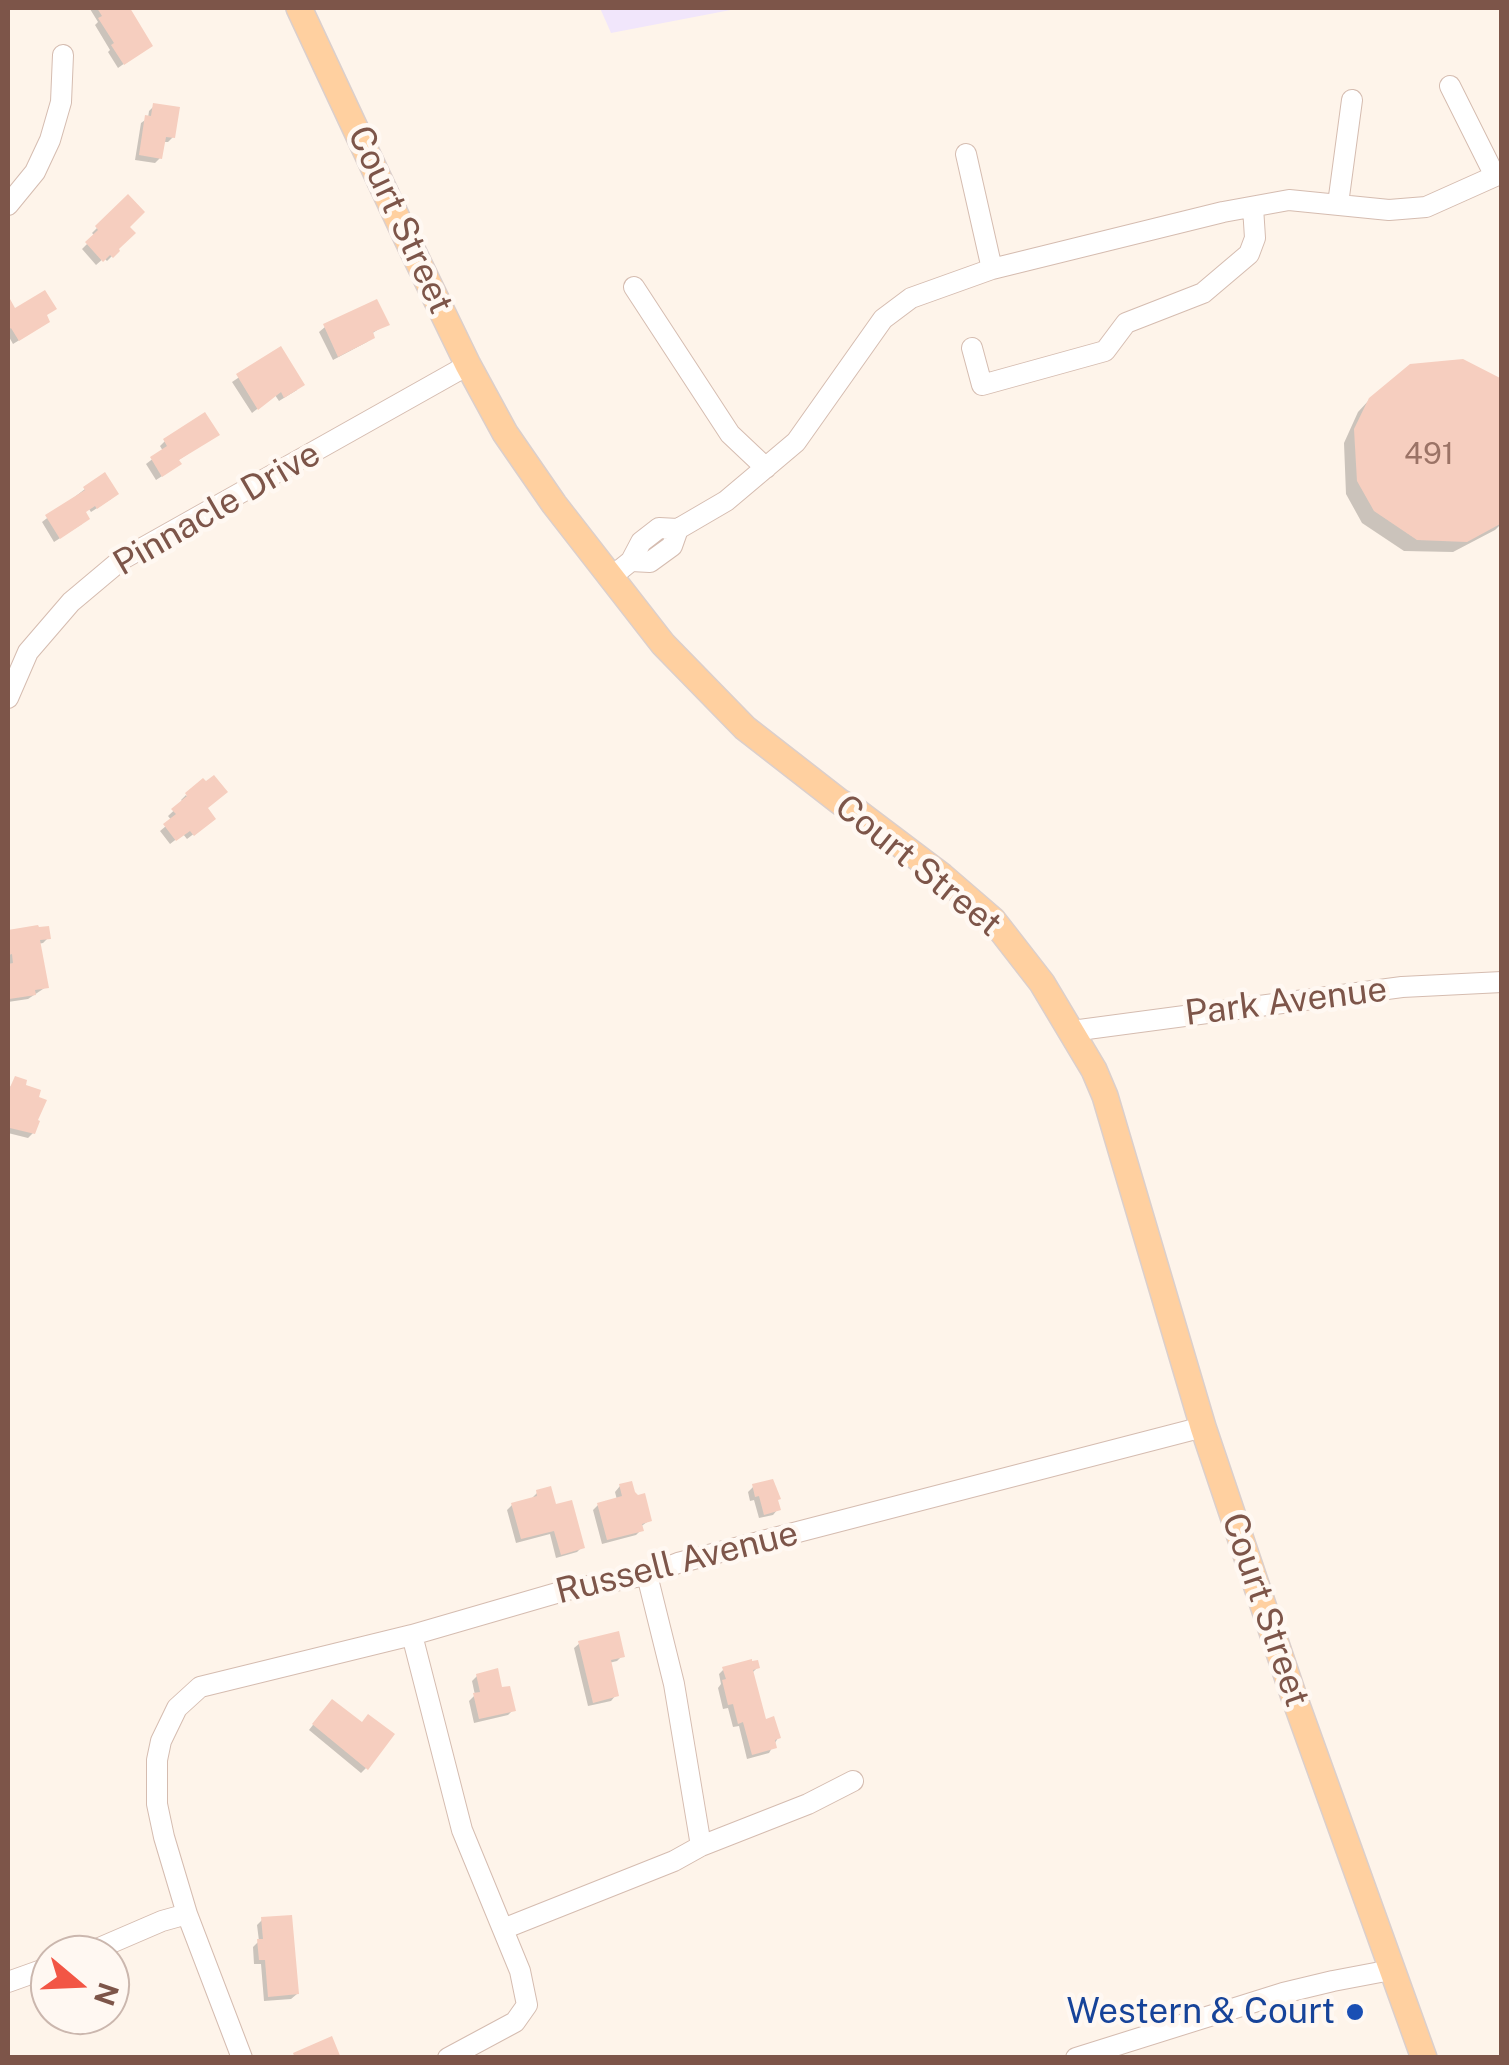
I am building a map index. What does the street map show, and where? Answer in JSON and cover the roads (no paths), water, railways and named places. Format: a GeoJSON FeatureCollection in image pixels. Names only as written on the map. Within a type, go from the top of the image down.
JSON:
{"type":"FeatureCollection","features":[{"type":"Feature","properties":{"kind":"main road","name":"Court Street"},"geometry":{"type":"LineString","coordinates":[[300,8],[468,365],[529,470],[621,569],[663,644],[708,692],[745,728],[942,876],[993,920],[1042,983],[1072,1031],[1105,1096],[1204,1427],[1293,1694],[1424,2058]]}},
{"type":"Feature","properties":{"kind":"street"},"geometry":{"type":"LineString","coordinates":[[8,205],[35,172],[50,140],[61,102],[63,55]]}},
{"type":"Feature","properties":{"kind":"street"},"geometry":{"type":"LineString","coordinates":[[621,569],[641,542],[659,528],[678,529],[726,501],[796,442],[883,320],[911,298],[992,270],[1223,212],[1290,200],[1390,210],[1426,207],[1498,175],[1450,86]]}},
{"type":"Feature","properties":{"kind":"street"},"geometry":{"type":"LineString","coordinates":[[1338,204],[1352,100]]}},
{"type":"Feature","properties":{"kind":"street"},"geometry":{"type":"LineString","coordinates":[[966,154],[992,270]]}},
{"type":"Feature","properties":{"kind":"street"},"geometry":{"type":"LineString","coordinates":[[972,348],[982,385],[1105,351],[1126,323],[1203,293],[1250,254],[1255,238],[1252,207]]}},
{"type":"Feature","properties":{"kind":"street"},"geometry":{"type":"LineString","coordinates":[[634,287],[730,434],[766,468]]}},
{"type":"Feature","properties":{"kind":"street","name":"Pinnacle Drive"},"geometry":{"type":"LineString","coordinates":[[8,698],[28,652],[71,602],[120,560],[468,365]]}},
{"type":"Feature","properties":{"kind":"street","name":"Park Avenue"},"geometry":{"type":"LineString","coordinates":[[1072,1031],[1402,987],[1502,982]]}},
{"type":"Feature","properties":{"kind":"street","name":"Russell Avenue"},"geometry":{"type":"LineString","coordinates":[[187,1914],[164,1837],[157,1760],[177,1708],[200,1687],[412,1636],[567,1590],[647,1575],[678,1563],[1204,1427]]}},
{"type":"Feature","properties":{"kind":"street"},"geometry":{"type":"LineString","coordinates":[[647,1575],[674,1684],[701,1846]]}},
{"type":"Feature","properties":{"kind":"street"},"geometry":{"type":"LineString","coordinates":[[412,1636],[462,1830],[520,1970],[527,2005],[515,2022],[448,2058]]}},
{"type":"Feature","properties":{"kind":"street"},"geometry":{"type":"LineString","coordinates":[[503,1929],[808,1804],[853,1781]]}},
{"type":"Feature","properties":{"kind":"street"},"geometry":{"type":"LineString","coordinates":[[130,1935],[187,1914],[242,2058]]}},
{"type":"Feature","properties":{"kind":"street"},"geometry":{"type":"LineString","coordinates":[[1076,2058],[1332,1980],[1391,1970]]}},
{"type":"Feature","properties":{"kind":"place","name":"Western & Court"},"geometry":{"type":"Point","coordinates":[1355,2012]}}]}
